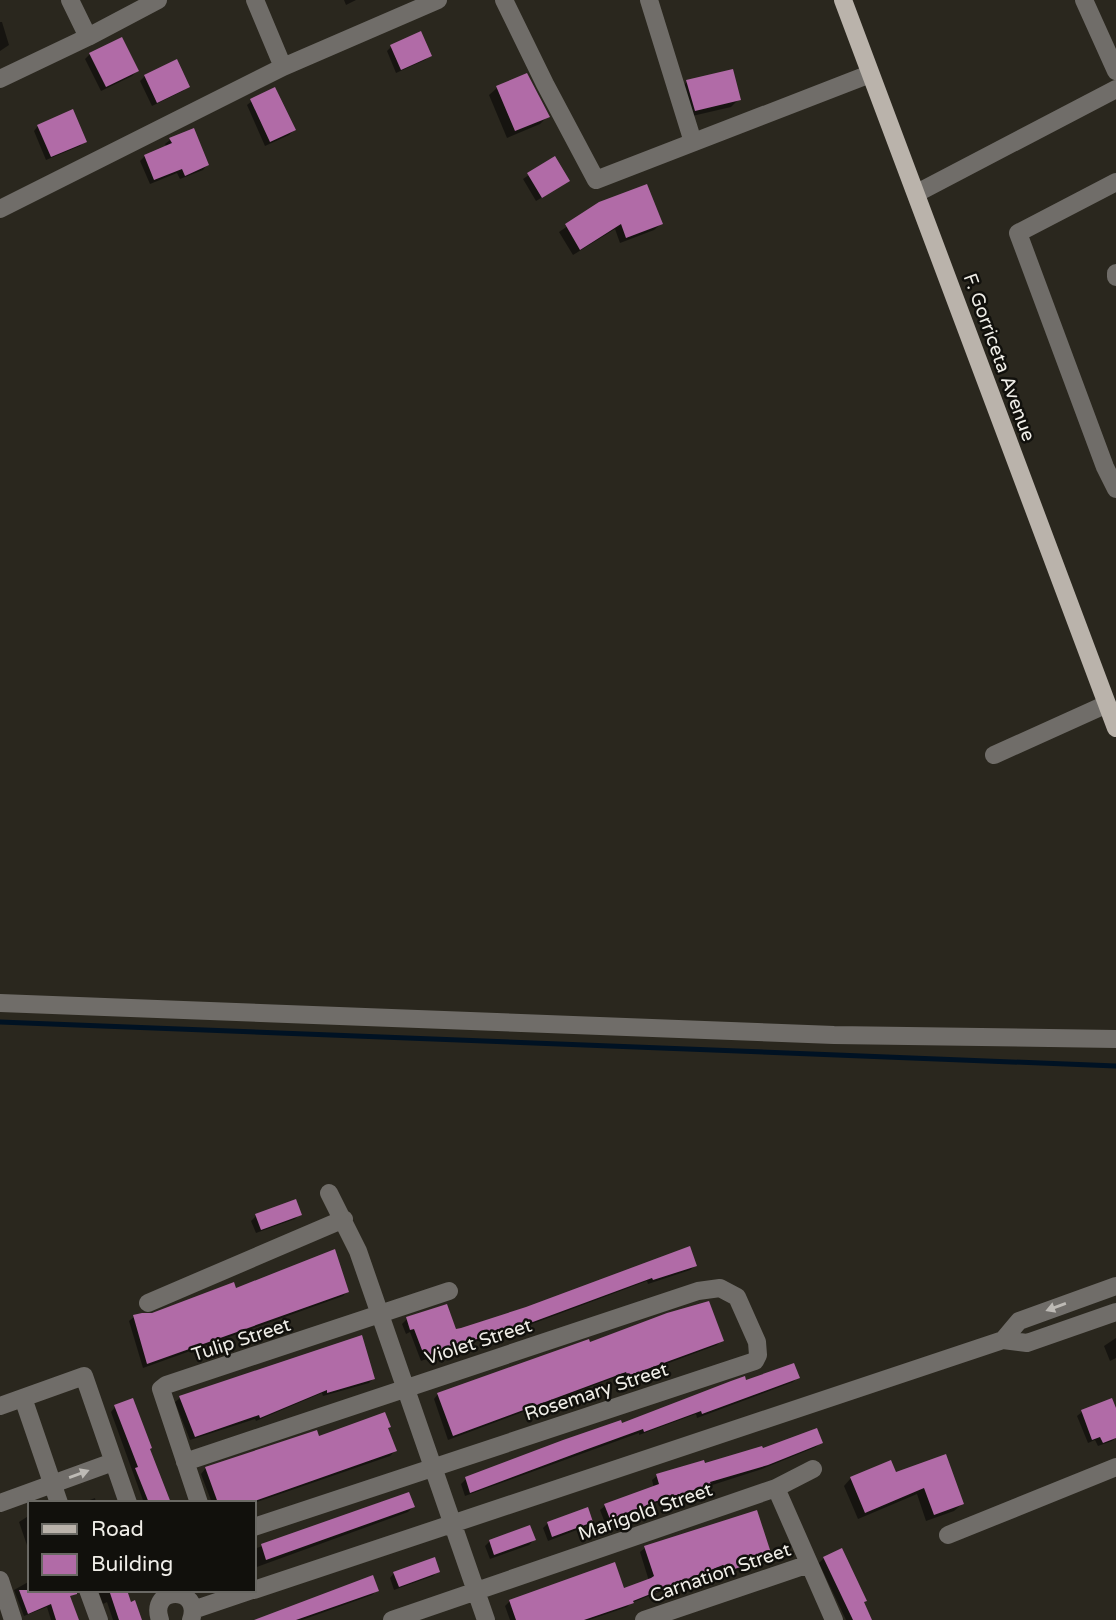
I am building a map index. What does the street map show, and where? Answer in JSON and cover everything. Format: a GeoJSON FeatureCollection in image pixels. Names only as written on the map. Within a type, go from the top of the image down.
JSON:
{"type":"FeatureCollection","features":[{"type":"Feature","properties":{"kind":"main road","name":"F. Gorriceta Avenue"},"geometry":{"type":"LineString","coordinates":[[843,0],[1116,728]]}},
{"type":"Feature","properties":{"kind":"street"},"geometry":{"type":"LineString","coordinates":[[70,0],[88,37]]}},
{"type":"Feature","properties":{"kind":"street"},"geometry":{"type":"LineString","coordinates":[[0,79],[158,0]]}},
{"type":"Feature","properties":{"kind":"street"},"geometry":{"type":"LineString","coordinates":[[255,0],[282,67]]}},
{"type":"Feature","properties":{"kind":"street"},"geometry":{"type":"LineString","coordinates":[[0,209],[282,67],[438,0]]}},
{"type":"Feature","properties":{"kind":"street"},"geometry":{"type":"LineString","coordinates":[[505,0],[545,84],[596,180],[870,74]]}},
{"type":"Feature","properties":{"kind":"street"},"geometry":{"type":"LineString","coordinates":[[649,0],[693,142]]}},
{"type":"Feature","properties":{"kind":"street"},"geometry":{"type":"LineString","coordinates":[[1084,0],[1116,71]]}},
{"type":"Feature","properties":{"kind":"street"},"geometry":{"type":"LineString","coordinates":[[917,193],[1116,89]]}},
{"type":"Feature","properties":{"kind":"street"},"geometry":{"type":"LineString","coordinates":[[1116,182],[1018,233],[1111,466],[1116,489]]}},
{"type":"Feature","properties":{"kind":"street"},"geometry":{"type":"LineString","coordinates":[[994,755],[1107,704]]}},
{"type":"Feature","properties":{"kind":"street"},"geometry":{"type":"LineString","coordinates":[[0,1003],[834,1035],[1116,1039]]}},
{"type":"Feature","properties":{"kind":"street"},"geometry":{"type":"LineString","coordinates":[[329,1194],[358,1251],[486,1620]]}},
{"type":"Feature","properties":{"kind":"street"},"geometry":{"type":"LineString","coordinates":[[148,1303],[344,1219]]}},
{"type":"Feature","properties":{"kind":"street"},"geometry":{"type":"LineString","coordinates":[[1003,1340],[1019,1321],[1116,1286]]}},
{"type":"Feature","properties":{"kind":"street","name":"Violet Street"},"geometry":{"type":"LineString","coordinates":[[185,1462],[698,1291],[724,1289],[737,1297],[757,1342]]}},
{"type":"Feature","properties":{"kind":"street","name":"Tulip Street"},"geometry":{"type":"LineString","coordinates":[[199,1501],[161,1389],[166,1385],[449,1292]]}},
{"type":"Feature","properties":{"kind":"street"},"geometry":{"type":"LineString","coordinates":[[256,1589],[1003,1340],[1027,1343],[1116,1312]]}},
{"type":"Feature","properties":{"kind":"street","name":"Rosemary Street"},"geometry":{"type":"LineString","coordinates":[[433,1468],[755,1361],[758,1354],[757,1342]]}},
{"type":"Feature","properties":{"kind":"street"},"geometry":{"type":"LineString","coordinates":[[0,1406],[84,1376],[127,1501]]}},
{"type":"Feature","properties":{"kind":"street"},"geometry":{"type":"LineString","coordinates":[[23,1398],[58,1501]]}},
{"type":"Feature","properties":{"kind":"street"},"geometry":{"type":"LineString","coordinates":[[0,1503],[113,1462]]}},
{"type":"Feature","properties":{"kind":"street"},"geometry":{"type":"LineString","coordinates":[[948,1535],[1116,1467]]}},
{"type":"Feature","properties":{"kind":"street"},"geometry":{"type":"LineString","coordinates":[[256,1526],[433,1468]]}},
{"type":"Feature","properties":{"kind":"street","name":"Marigold Street"},"geometry":{"type":"LineString","coordinates":[[392,1620],[776,1488],[813,1469]]}},
{"type":"Feature","properties":{"kind":"street"},"geometry":{"type":"LineString","coordinates":[[776,1488],[834,1620]]}},
{"type":"Feature","properties":{"kind":"street","name":"Carnation Street"},"geometry":{"type":"LineString","coordinates":[[644,1620],[809,1564]]}},
{"type":"Feature","properties":{"kind":"street"},"geometry":{"type":"LineString","coordinates":[[0,1580],[13,1620]]}},
{"type":"Feature","properties":{"kind":"street"},"geometry":{"type":"LineString","coordinates":[[89,1592],[99,1620]]}},
{"type":"Feature","properties":{"kind":"street"},"geometry":{"type":"LineString","coordinates":[[160,1620],[158,1607],[162,1594],[182,1595],[191,1604],[192,1615],[248,1592]]}},
{"type":"Feature","properties":{"kind":"building"},"geometry":{"type":"Polygon","coordinates":[[[421,31],[432,56],[401,70],[390,45],[421,31]]]}},
{"type":"Feature","properties":{"kind":"building"},"geometry":{"type":"Polygon","coordinates":[[[122,37],[139,71],[106,87],[89,53],[122,37]]]}},
{"type":"Feature","properties":{"kind":"building"},"geometry":{"type":"Polygon","coordinates":[[[177,59],[190,87],[157,103],[144,75],[177,59]]]}},
{"type":"Feature","properties":{"kind":"building"},"geometry":{"type":"Polygon","coordinates":[[[733,69],[741,100],[695,111],[686,80],[733,69]]]}},
{"type":"Feature","properties":{"kind":"building"},"geometry":{"type":"Polygon","coordinates":[[[527,73],[550,117],[515,131],[496,86],[527,73]]]}},
{"type":"Feature","properties":{"kind":"building"},"geometry":{"type":"Polygon","coordinates":[[[275,87],[296,130],[270,142],[250,99],[275,87]]]}},
{"type":"Feature","properties":{"kind":"building"},"geometry":{"type":"Polygon","coordinates":[[[73,109],[87,142],[51,157],[37,125],[73,109]]]}},
{"type":"Feature","properties":{"kind":"building"},"geometry":{"type":"Polygon","coordinates":[[[194,128],[209,165],[185,176],[182,169],[154,180],[144,155],[172,143],[169,138],[194,128]]]}},
{"type":"Feature","properties":{"kind":"building"},"geometry":{"type":"Polygon","coordinates":[[[555,156],[570,181],[542,198],[527,173],[555,156]]]}},
{"type":"Feature","properties":{"kind":"building"},"geometry":{"type":"Polygon","coordinates":[[[647,184],[663,224],[626,238],[621,224],[580,250],[565,224],[599,202],[647,184]]]}},
{"type":"Feature","properties":{"kind":"building"},"geometry":{"type":"Polygon","coordinates":[[[296,1199],[302,1215],[261,1230],[255,1214],[296,1199]]]}},
{"type":"Feature","properties":{"kind":"building"},"geometry":{"type":"Polygon","coordinates":[[[690,1246],[697,1266],[653,1280],[652,1278],[425,1358],[414,1329],[410,1330],[406,1317],[447,1304],[456,1329],[461,1328],[526,1307],[690,1246]]]}},
{"type":"Feature","properties":{"kind":"building"},"geometry":{"type":"Polygon","coordinates":[[[335,1249],[349,1292],[147,1364],[133,1315],[152,1313],[234,1282],[236,1288],[335,1249]]]}},
{"type":"Feature","properties":{"kind":"building"},"geometry":{"type":"Polygon","coordinates":[[[709,1301],[724,1341],[628,1376],[626,1372],[453,1436],[437,1393],[589,1339],[590,1342],[667,1313],[709,1301]]]}},
{"type":"Feature","properties":{"kind":"building"},"geometry":{"type":"Polygon","coordinates":[[[362,1335],[375,1379],[327,1393],[327,1390],[260,1418],[259,1415],[195,1437],[179,1396],[362,1335]]]}},
{"type":"Feature","properties":{"kind":"building"},"geometry":{"type":"Polygon","coordinates":[[[794,1363],[800,1378],[702,1414],[701,1411],[644,1432],[643,1429],[470,1493],[465,1477],[621,1420],[622,1423],[745,1376],[746,1380],[794,1363]]]}},
{"type":"Feature","properties":{"kind":"building"},"geometry":{"type":"Polygon","coordinates":[[[133,1398],[170,1501],[148,1501],[114,1405],[133,1398]]]}},
{"type":"Feature","properties":{"kind":"building"},"geometry":{"type":"Polygon","coordinates":[[[1112,1398],[1116,1408],[1116,1438],[1103,1443],[1100,1437],[1092,1440],[1081,1410],[1112,1398]]]}},
{"type":"Feature","properties":{"kind":"building"},"geometry":{"type":"Polygon","coordinates":[[[385,1412],[397,1451],[255,1501],[217,1501],[205,1467],[317,1430],[319,1436],[385,1412]]]}},
{"type":"Feature","properties":{"kind":"building"},"geometry":{"type":"Polygon","coordinates":[[[817,1428],[823,1443],[768,1465],[710,1482],[711,1485],[650,1503],[610,1519],[604,1504],[659,1484],[656,1474],[704,1460],[705,1463],[762,1446],[763,1448],[817,1428]]]}},
{"type":"Feature","properties":{"kind":"building"},"geometry":{"type":"Polygon","coordinates":[[[946,1454],[964,1504],[934,1515],[924,1488],[865,1513],[850,1477],[891,1460],[896,1472],[946,1454]]]}},
{"type":"Feature","properties":{"kind":"building"},"geometry":{"type":"Polygon","coordinates":[[[409,1492],[415,1507],[266,1560],[261,1544],[409,1492]]]}},
{"type":"Feature","properties":{"kind":"building"},"geometry":{"type":"Polygon","coordinates":[[[588,1507],[593,1522],[552,1537],[547,1522],[588,1507]]]}},
{"type":"Feature","properties":{"kind":"building"},"geometry":{"type":"Polygon","coordinates":[[[757,1510],[772,1556],[726,1572],[723,1565],[633,1601],[634,1603],[584,1620],[516,1620],[509,1600],[615,1562],[624,1588],[654,1576],[644,1546],[757,1510]]]}},
{"type":"Feature","properties":{"kind":"building"},"geometry":{"type":"Polygon","coordinates":[[[530,1525],[536,1540],[494,1555],[489,1540],[530,1525]]]}},
{"type":"Feature","properties":{"kind":"building"},"geometry":{"type":"Polygon","coordinates":[[[842,1548],[867,1601],[864,1602],[872,1620],[853,1620],[823,1557],[842,1548]]]}},
{"type":"Feature","properties":{"kind":"building"},"geometry":{"type":"Polygon","coordinates":[[[435,1557],[440,1572],[399,1587],[393,1572],[435,1557]]]}},
{"type":"Feature","properties":{"kind":"building"},"geometry":{"type":"Polygon","coordinates":[[[373,1575],[379,1591],[296,1620],[254,1620],[373,1575]]]}},
{"type":"Feature","properties":{"kind":"building"},"geometry":{"type":"Polygon","coordinates":[[[19,1590],[77,1592],[70,1596],[79,1620],[56,1620],[51,1604],[28,1614],[19,1590]]]}},
{"type":"Feature","properties":{"kind":"building"},"geometry":{"type":"Polygon","coordinates":[[[110,1592],[128,1592],[131,1602],[135,1600],[142,1620],[119,1620],[110,1592]]]}},
{"type":"Feature","properties":{"kind":"waterway"},"geometry":{"type":"LineString","coordinates":[[0,1022],[1116,1066]]}}]}
